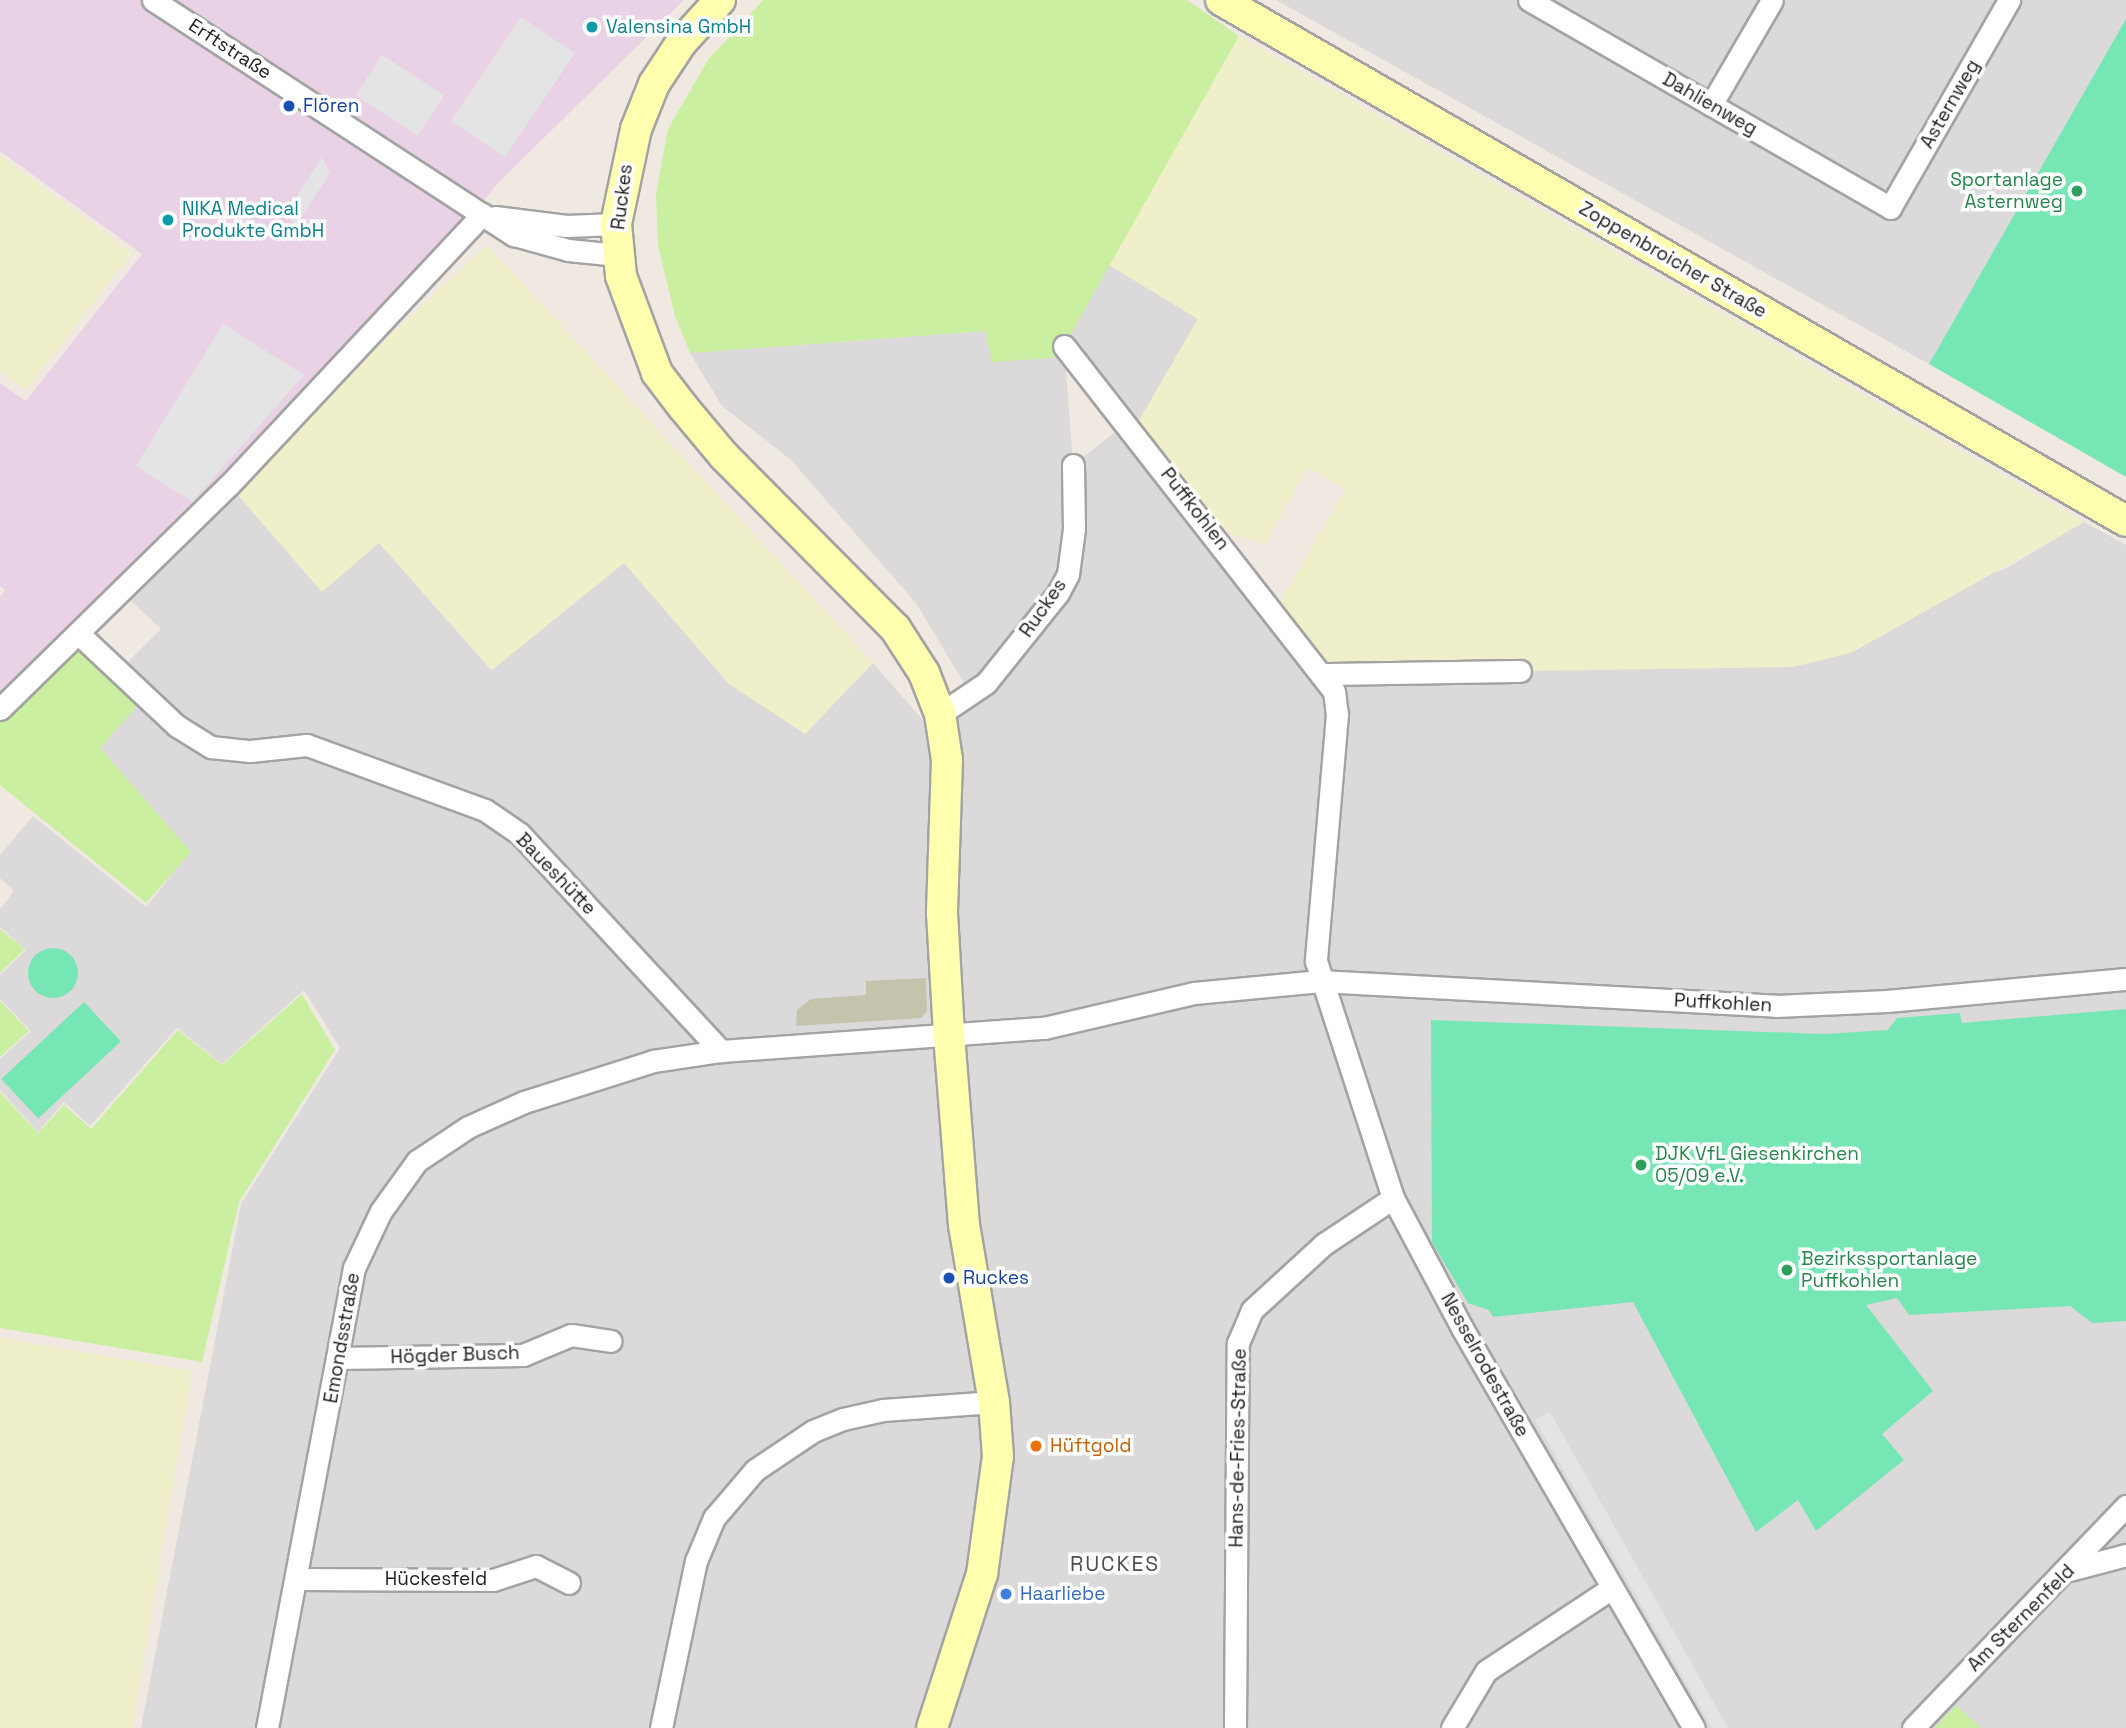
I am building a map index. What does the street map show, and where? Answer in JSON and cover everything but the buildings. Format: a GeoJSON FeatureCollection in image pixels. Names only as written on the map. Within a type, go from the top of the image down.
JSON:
{"type":"FeatureCollection","features":[{"type":"Feature","properties":{"kind":"main road","name":"Ruckes"},"geometry":{"type":"LineString","coordinates":[[720,0],[681,43],[654,84],[625,163],[622,238],[644,314],[683,407],[724,456],[874,603],[924,673],[940,714],[947,760],[942,913],[949,1035],[964,1225],[994,1402],[998,1456],[990,1540],[932,1728]]}},
{"type":"Feature","properties":{"kind":"main road","name":"Ruckes"},"geometry":{"type":"LineString","coordinates":[[622,238],[642,165],[672,85],[738,0]]}},
{"type":"Feature","properties":{"kind":"main road","name":"Zoppenbroicher Straße"},"geometry":{"type":"LineString","coordinates":[[1221,0],[2126,521]]}},
{"type":"Feature","properties":{"kind":"street","name":"Erftstraße"},"geometry":{"type":"LineString","coordinates":[[153,0],[514,235],[540,244],[622,238]]}},
{"type":"Feature","properties":{"kind":"street","name":"Dahlienweg"},"geometry":{"type":"LineString","coordinates":[[1530,0],[1890,208]]}},
{"type":"Feature","properties":{"kind":"street"},"geometry":{"type":"LineString","coordinates":[[1711,105],[1772,0]]}},
{"type":"Feature","properties":{"kind":"street","name":"Asternweg"},"geometry":{"type":"LineString","coordinates":[[1890,208],[2009,0]]}},
{"type":"Feature","properties":{"kind":"street","name":"Erftstraße"},"geometry":{"type":"LineString","coordinates":[[483,214],[566,226],[622,238]]}},
{"type":"Feature","properties":{"kind":"street"},"geometry":{"type":"LineString","coordinates":[[0,709],[80,635],[229,485],[483,214]]}},
{"type":"Feature","properties":{"kind":"street","name":"Puffkohlen"},"geometry":{"type":"LineString","coordinates":[[1064,346],[1324,674],[1334,691],[1337,714],[1316,961],[1320,981]]}},
{"type":"Feature","properties":{"kind":"street","name":"Ruckes"},"geometry":{"type":"LineString","coordinates":[[940,714],[986,683],[1058,593],[1068,574],[1074,529],[1073,465]]}},
{"type":"Feature","properties":{"kind":"street","name":"Baueshütte"},"geometry":{"type":"LineString","coordinates":[[80,635],[177,726],[211,747],[250,751],[307,745],[485,810],[520,834],[721,1051]]}},
{"type":"Feature","properties":{"kind":"street"},"geometry":{"type":"LineString","coordinates":[[1324,674],[1520,671]]}},
{"type":"Feature","properties":{"kind":"street","name":"Puffkohlen"},"geometry":{"type":"LineString","coordinates":[[949,1035],[1044,1028],[1194,993],[1320,981],[1776,1006],[1887,1001],[2126,979]]}},
{"type":"Feature","properties":{"kind":"street","name":"Nesselrodestraße"},"geometry":{"type":"LineString","coordinates":[[1320,981],[1393,1198],[1462,1328],[1694,1728]]}},
{"type":"Feature","properties":{"kind":"street"},"geometry":{"type":"LineString","coordinates":[[721,1051],[949,1035]]}},
{"type":"Feature","properties":{"kind":"street","name":"Emondsstraße"},"geometry":{"type":"LineString","coordinates":[[267,1728],[298,1580],[354,1268],[381,1211],[418,1161],[468,1127],[524,1102],[653,1061],[721,1051]]}},
{"type":"Feature","properties":{"kind":"street","name":"Hans-de-Fries-Straße"},"geometry":{"type":"LineString","coordinates":[[1236,1728],[1238,1343],[1252,1310],[1324,1244],[1393,1198]]}},
{"type":"Feature","properties":{"kind":"street","name":"Högder Busch"},"geometry":{"type":"LineString","coordinates":[[337,1358],[523,1354],[571,1335],[611,1341]]}},
{"type":"Feature","properties":{"kind":"street"},"geometry":{"type":"LineString","coordinates":[[661,1728],[696,1561],[714,1518],[755,1470],[813,1431],[843,1419],[883,1410],[994,1402]]}},
{"type":"Feature","properties":{"kind":"street","name":"Am Sternenfeld"},"geometry":{"type":"LineString","coordinates":[[1913,1728],[2069,1570],[2126,1506]]}},
{"type":"Feature","properties":{"kind":"street"},"geometry":{"type":"LineString","coordinates":[[2069,1570],[2126,1555]]}},
{"type":"Feature","properties":{"kind":"street","name":"Hückesfeld"},"geometry":{"type":"LineString","coordinates":[[298,1580],[492,1580],[536,1566],[569,1583]]}},
{"type":"Feature","properties":{"kind":"street"},"geometry":{"type":"LineString","coordinates":[[1452,1728],[1486,1671],[1612,1588]]}},
{"type":"Feature","properties":{"kind":"shaded area"},"geometry":{"type":"Polygon","coordinates":[[[0,0],[684,0],[498,183],[429,267],[0,709],[0,597],[5,590],[0,586],[0,383],[26,401],[142,254],[0,151],[0,0]]]}},
{"type":"Feature","properties":{"kind":"shaded area"},"geometry":{"type":"Polygon","coordinates":[[[1276,0],[2126,0],[2126,19],[1929,364],[1276,0]]]}},
{"type":"Feature","properties":{"kind":"shaded area"},"geometry":{"type":"Polygon","coordinates":[[[521,17],[575,53],[505,157],[451,121],[521,17]]]}},
{"type":"Feature","properties":{"kind":"shaded area"},"geometry":{"type":"Polygon","coordinates":[[[1239,36],[2084,522],[1851,653],[1792,667],[1324,674],[1275,610],[1346,489],[1307,468],[1265,544],[1209,527],[1133,431],[1198,319],[1109,265],[1239,36]]]}},
{"type":"Feature","properties":{"kind":"shaded area"},"geometry":{"type":"Polygon","coordinates":[[[382,55],[444,95],[418,136],[356,95],[382,55]]]}},
{"type":"Feature","properties":{"kind":"shaded area"},"geometry":{"type":"Polygon","coordinates":[[[0,156],[132,253],[26,390],[0,371],[0,156]]]}},
{"type":"Feature","properties":{"kind":"shaded area"},"geometry":{"type":"Polygon","coordinates":[[[322,157],[330,173],[295,227],[286,213],[322,157]]]}},
{"type":"Feature","properties":{"kind":"shaded area"},"geometry":{"type":"Polygon","coordinates":[[[487,245],[873,663],[805,734],[729,684],[624,563],[492,670],[379,543],[322,592],[229,485],[487,245]]]}},
{"type":"Feature","properties":{"kind":"shaded area"},"geometry":{"type":"Polygon","coordinates":[[[1109,265],[1198,319],[1133,431],[1325,674],[2003,570],[2084,522],[2126,545],[2126,1728],[141,1728],[241,1204],[340,1048],[304,990],[222,1064],[177,1028],[90,1126],[64,1102],[38,1132],[0,1090],[0,1059],[31,1031],[0,999],[0,975],[26,950],[0,927],[0,909],[14,891],[0,878],[0,855],[33,816],[146,907],[190,852],[100,748],[145,696],[119,671],[161,629],[122,592],[229,485],[379,543],[491,670],[624,562],[729,684],[805,733],[873,663],[923,720],[971,695],[916,603],[791,460],[722,406],[690,353],[986,331],[1065,357],[1073,465],[1127,423],[1064,346],[1109,265]]]}},
{"type":"Feature","properties":{"kind":"shaded area"},"geometry":{"type":"Polygon","coordinates":[[[223,324],[304,375],[192,502],[136,466],[223,324]]]}},
{"type":"Feature","properties":{"kind":"shaded area"},"geometry":{"type":"Polygon","coordinates":[[[926,978],[927,1011],[921,1018],[796,1026],[797,1010],[811,999],[866,995],[866,981],[926,978]]]}},
{"type":"Feature","properties":{"kind":"shaded area"},"geometry":{"type":"Polygon","coordinates":[[[0,1338],[192,1371],[132,1728],[0,1728],[0,1338]]]}},
{"type":"Feature","properties":{"kind":"shaded area"},"geometry":{"type":"Polygon","coordinates":[[[1550,1412],[1728,1728],[1712,1728],[1535,1420],[1550,1412]]]}},
{"type":"Feature","properties":{"kind":"green space"},"geometry":{"type":"Polygon","coordinates":[[[763,0],[1187,0],[1239,36],[1064,346],[1065,357],[992,362],[985,331],[690,353],[675,316],[658,246],[656,194],[668,129],[708,60],[763,0]]]}},
{"type":"Feature","properties":{"kind":"green space","name":"Sportanlage Asternweg"},"geometry":{"type":"Polygon","coordinates":[[[2126,19],[2126,477],[1929,364],[2126,19]]]}},
{"type":"Feature","properties":{"kind":"green space"},"geometry":{"type":"Polygon","coordinates":[[[80,635],[146,696],[100,748],[191,852],[146,903],[0,785],[0,709],[80,635]]]}},
{"type":"Feature","properties":{"kind":"green space"},"geometry":{"type":"Polygon","coordinates":[[[0,929],[25,949],[0,973],[0,929]]]}},
{"type":"Feature","properties":{"kind":"green space"},"geometry":{"type":"Polygon","coordinates":[[[53,948],[71,955],[78,973],[71,991],[53,998],[35,991],[28,973],[35,955],[53,948]]]}},
{"type":"Feature","properties":{"kind":"green space"},"geometry":{"type":"Polygon","coordinates":[[[302,994],[335,1050],[239,1202],[202,1362],[0,1328],[0,1092],[38,1133],[64,1105],[91,1129],[178,1030],[222,1065],[302,994]]]}},
{"type":"Feature","properties":{"kind":"green space"},"geometry":{"type":"Polygon","coordinates":[[[0,1001],[29,1031],[0,1057],[0,1001]]]}},
{"type":"Feature","properties":{"kind":"green space"},"geometry":{"type":"Polygon","coordinates":[[[84,1002],[121,1041],[38,1119],[1,1079],[84,1002]]]}},
{"type":"Feature","properties":{"kind":"green space","name":"Bezirkssportanlage Puffkohlen"},"geometry":{"type":"Polygon","coordinates":[[[2126,1009],[2126,1321],[2092,1323],[2070,1306],[1909,1315],[1897,1298],[1866,1305],[1933,1391],[1882,1434],[1904,1460],[1816,1531],[1798,1500],[1756,1532],[1633,1302],[1493,1317],[1489,1310],[1468,1303],[1432,1242],[1431,1020],[1825,1034],[1888,1030],[1897,1018],[1960,1013],[1962,1023],[2126,1009]]]}},
{"type":"Feature","properties":{"kind":"green space"},"geometry":{"type":"Polygon","coordinates":[[[1956,1705],[1981,1728],[1934,1728],[1956,1705]]]}},
{"type":"Feature","properties":{"kind":"place","name":"Valensina GmbH"},"geometry":{"type":"Point","coordinates":[592,27]}},
{"type":"Feature","properties":{"kind":"place","name":"Flören"},"geometry":{"type":"Point","coordinates":[289,106]}},
{"type":"Feature","properties":{"kind":"place","name":"Sportanlage Asternweg"},"geometry":{"type":"Point","coordinates":[2077,191]}},
{"type":"Feature","properties":{"kind":"place","name":"NIKA Medical Produkte GmbH"},"geometry":{"type":"Point","coordinates":[168,220]}},
{"type":"Feature","properties":{"kind":"place","name":"DJK VfL Giesenkirchen 05/09 e.V."},"geometry":{"type":"Point","coordinates":[1641,1165]}},
{"type":"Feature","properties":{"kind":"place","name":"Bezirkssportanlage Puffkohlen"},"geometry":{"type":"Point","coordinates":[1787,1270]}},
{"type":"Feature","properties":{"kind":"place","name":"Ruckes"},"geometry":{"type":"Point","coordinates":[949,1278]}},
{"type":"Feature","properties":{"kind":"place","name":"Hüftgold"},"geometry":{"type":"Point","coordinates":[1036,1446]}},
{"type":"Feature","properties":{"kind":"place","name":"Haarliebe"},"geometry":{"type":"Point","coordinates":[1006,1594]}},
{"type":"Feature","properties":{"kind":"district","name":"RUCKES"},"geometry":{"type":"Point","coordinates":[1115,1564]}}]}
